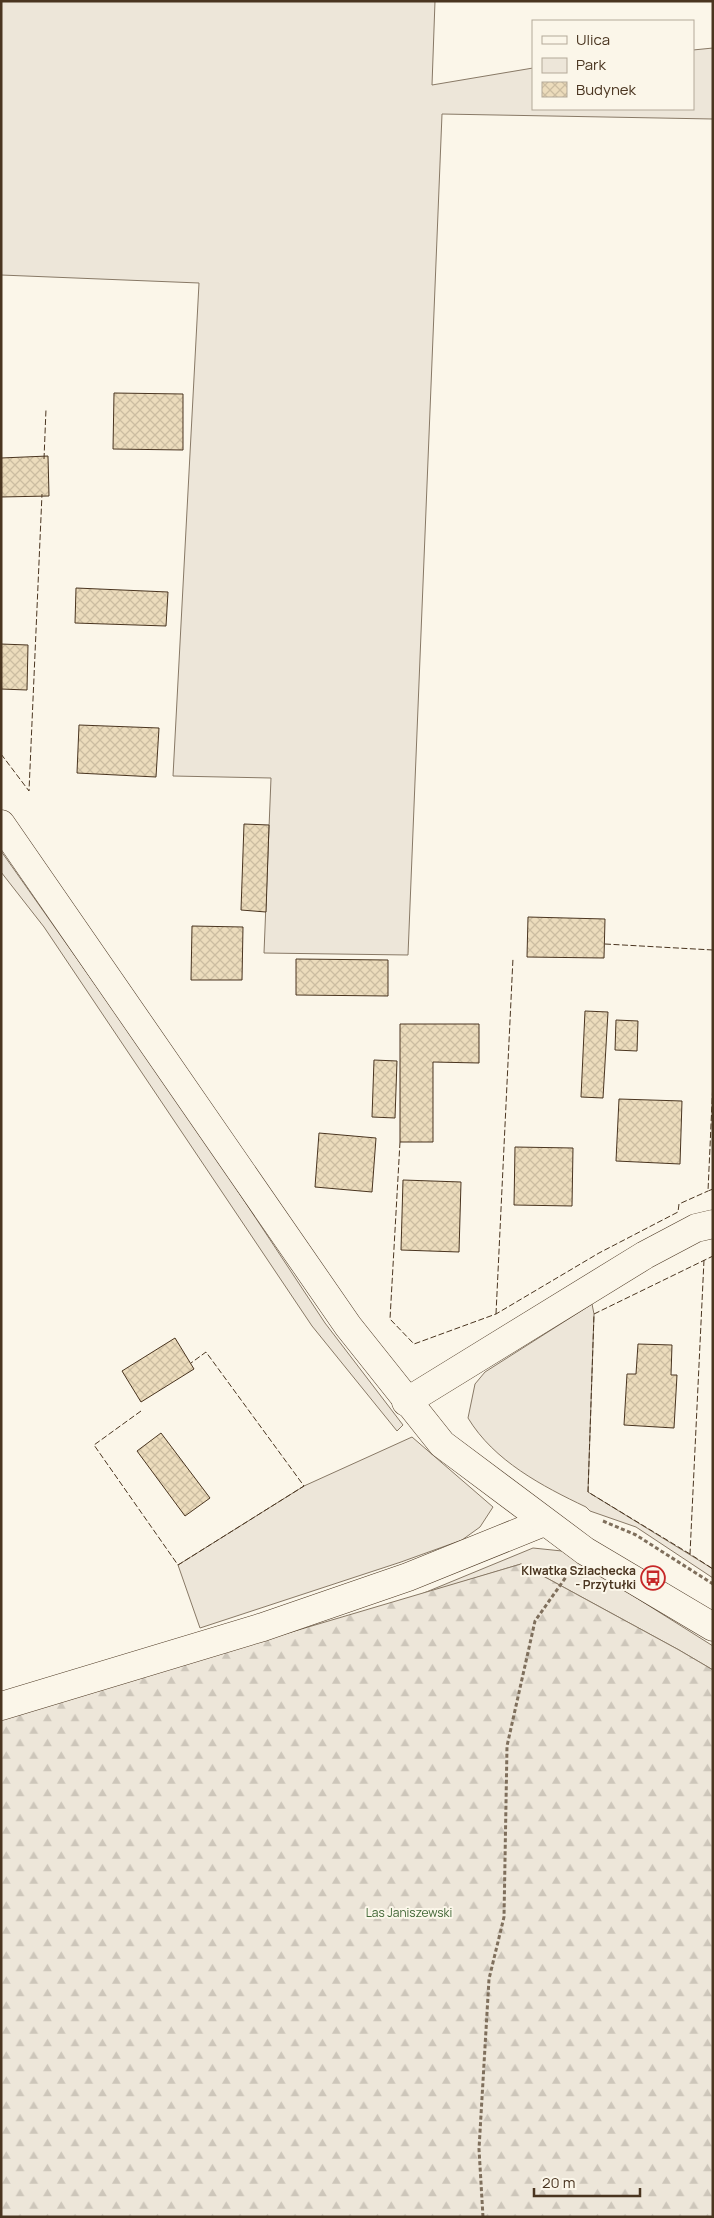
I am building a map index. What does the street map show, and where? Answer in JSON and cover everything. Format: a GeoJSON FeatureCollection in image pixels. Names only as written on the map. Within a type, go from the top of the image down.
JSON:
{"type":"FeatureCollection","features":[{"type":"Feature","properties":{"kind":"street"},"geometry":{"type":"LineString","coordinates":[[1,824],[348,1326],[406,1402],[442,1444],[585,1551],[713,1627]]}},
{"type":"Feature","properties":{"kind":"street"},"geometry":{"type":"LineString","coordinates":[[406,1402],[645,1255],[696,1228],[713,1224]]}},
{"type":"Feature","properties":{"kind":"street"},"geometry":{"type":"LineString","coordinates":[[1,1706],[272,1624],[408,1577],[544,1522]]}},
{"type":"Feature","properties":{"kind":"path"},"geometry":{"type":"LineString","coordinates":[[483,2217],[479,2149],[489,1979],[504,1917],[507,1746],[535,1621],[585,1551]]}},
{"type":"Feature","properties":{"kind":"green space"},"geometry":{"type":"Polygon","coordinates":[[[1,1],[435,1],[432,85],[532,68],[532,110],[694,110],[694,50],[713,48],[713,119],[442,114],[408,955],[264,953],[271,778],[173,776],[199,283],[1,275],[1,1]]]}},
{"type":"Feature","properties":{"kind":"green space"},"geometry":{"type":"Polygon","coordinates":[[[1,851],[195,1126],[325,1323],[403,1425],[397,1431],[312,1326],[44,927],[1,872],[1,851]]]}},
{"type":"Feature","properties":{"kind":"green space"},"geometry":{"type":"Polygon","coordinates":[[[592,1304],[594,1314],[588,1492],[713,1569],[713,1578],[636,1527],[590,1511],[520,1471],[491,1447],[468,1418],[475,1384],[485,1372],[592,1304]]]}},
{"type":"Feature","properties":{"kind":"green space"},"geometry":{"type":"Polygon","coordinates":[[[412,1437],[493,1507],[480,1527],[462,1540],[200,1628],[178,1565],[304,1486],[412,1437]]]}},
{"type":"Feature","properties":{"kind":"green space"},"geometry":{"type":"Polygon","coordinates":[[[533,1548],[562,1551],[713,1646],[713,1670],[521,1564],[419,1595],[533,1548]]]}},
{"type":"Feature","properties":{"kind":"green space","name":"Las Janiszewski"},"geometry":{"type":"Polygon","coordinates":[[[521,1564],[713,1670],[713,2217],[1,2217],[1,1718],[521,1564]]]}},
{"type":"Feature","properties":{"kind":"building"},"geometry":{"type":"Polygon","coordinates":[[[114,393],[183,394],[183,450],[113,449],[114,393]]]}},
{"type":"Feature","properties":{"kind":"building"},"geometry":{"type":"Polygon","coordinates":[[[48,456],[49,496],[1,497],[1,458],[48,456]]]}},
{"type":"Feature","properties":{"kind":"building"},"geometry":{"type":"Polygon","coordinates":[[[76,588],[168,592],[166,626],[75,623],[76,588]]]}},
{"type":"Feature","properties":{"kind":"building"},"geometry":{"type":"Polygon","coordinates":[[[1,644],[28,645],[27,690],[1,689],[1,644]]]}},
{"type":"Feature","properties":{"kind":"building"},"geometry":{"type":"Polygon","coordinates":[[[79,725],[159,728],[156,777],[77,773],[79,725]]]}},
{"type":"Feature","properties":{"kind":"building"},"geometry":{"type":"Polygon","coordinates":[[[244,824],[269,825],[266,912],[241,910],[244,824]]]}},
{"type":"Feature","properties":{"kind":"building"},"geometry":{"type":"Polygon","coordinates":[[[528,917],[605,919],[604,958],[527,957],[528,917]]]}},
{"type":"Feature","properties":{"kind":"building"},"geometry":{"type":"Polygon","coordinates":[[[192,926],[243,927],[242,980],[191,980],[192,926]]]}},
{"type":"Feature","properties":{"kind":"building"},"geometry":{"type":"Polygon","coordinates":[[[296,959],[388,960],[388,996],[296,995],[296,959]]]}},
{"type":"Feature","properties":{"kind":"building"},"geometry":{"type":"Polygon","coordinates":[[[585,1011],[608,1012],[603,1098],[581,1097],[585,1011]]]}},
{"type":"Feature","properties":{"kind":"building"},"geometry":{"type":"Polygon","coordinates":[[[616,1020],[638,1021],[637,1051],[615,1050],[616,1020]]]}},
{"type":"Feature","properties":{"kind":"building"},"geometry":{"type":"Polygon","coordinates":[[[400,1024],[479,1024],[479,1063],[433,1062],[433,1142],[400,1142],[400,1024]]]}},
{"type":"Feature","properties":{"kind":"building"},"geometry":{"type":"Polygon","coordinates":[[[374,1060],[397,1061],[395,1118],[372,1117],[374,1060]]]}},
{"type":"Feature","properties":{"kind":"building"},"geometry":{"type":"Polygon","coordinates":[[[619,1099],[682,1101],[680,1164],[616,1161],[619,1099]]]}},
{"type":"Feature","properties":{"kind":"building"},"geometry":{"type":"Polygon","coordinates":[[[319,1133],[376,1138],[372,1192],[315,1187],[319,1133]]]}},
{"type":"Feature","properties":{"kind":"building"},"geometry":{"type":"Polygon","coordinates":[[[515,1147],[573,1148],[572,1206],[514,1205],[515,1147]]]}},
{"type":"Feature","properties":{"kind":"building"},"geometry":{"type":"Polygon","coordinates":[[[403,1180],[461,1182],[459,1252],[401,1250],[403,1180]]]}},
{"type":"Feature","properties":{"kind":"building"},"geometry":{"type":"Polygon","coordinates":[[[175,1338],[194,1369],[141,1402],[122,1371],[175,1338]]]}},
{"type":"Feature","properties":{"kind":"building"},"geometry":{"type":"Polygon","coordinates":[[[638,1344],[672,1345],[671,1375],[677,1375],[674,1428],[624,1425],[627,1374],[636,1374],[638,1344]]]}},
{"type":"Feature","properties":{"kind":"building"},"geometry":{"type":"Polygon","coordinates":[[[161,1433],[210,1498],[185,1516],[137,1451],[161,1433]]]}},
{"type":"Feature","properties":{"kind":"fence"},"geometry":{"type":"LineString","coordinates":[[44,459],[46,409]]}},
{"type":"Feature","properties":{"kind":"fence"},"geometry":{"type":"LineString","coordinates":[[1,754],[29,791],[42,494]]}},
{"type":"Feature","properties":{"kind":"fence"},"geometry":{"type":"LineString","coordinates":[[605,944],[713,950]]}},
{"type":"Feature","properties":{"kind":"fence"},"geometry":{"type":"LineString","coordinates":[[496,1314],[513,958]]}},
{"type":"Feature","properties":{"kind":"fence"},"geometry":{"type":"LineString","coordinates":[[713,1081],[708,1191],[713,1189]]}},
{"type":"Feature","properties":{"kind":"fence"},"geometry":{"type":"LineString","coordinates":[[400,1142],[390,1319],[414,1344],[496,1314],[599,1253],[678,1212],[679,1204],[708,1191]]}},
{"type":"Feature","properties":{"kind":"fence"},"geometry":{"type":"LineString","coordinates":[[690,1554],[588,1492],[594,1314],[713,1256]]}},
{"type":"Feature","properties":{"kind":"fence"},"geometry":{"type":"LineString","coordinates":[[704,1260],[690,1554],[713,1569]]}},
{"type":"Feature","properties":{"kind":"fence"},"geometry":{"type":"LineString","coordinates":[[141,1411],[94,1445],[178,1565],[304,1486],[206,1352],[191,1363]]}},
{"type":"Feature","properties":{"kind":"place","name":"Klwatka Szlachecka - Przytułki"},"geometry":{"type":"Point","coordinates":[653,1578]}}]}
